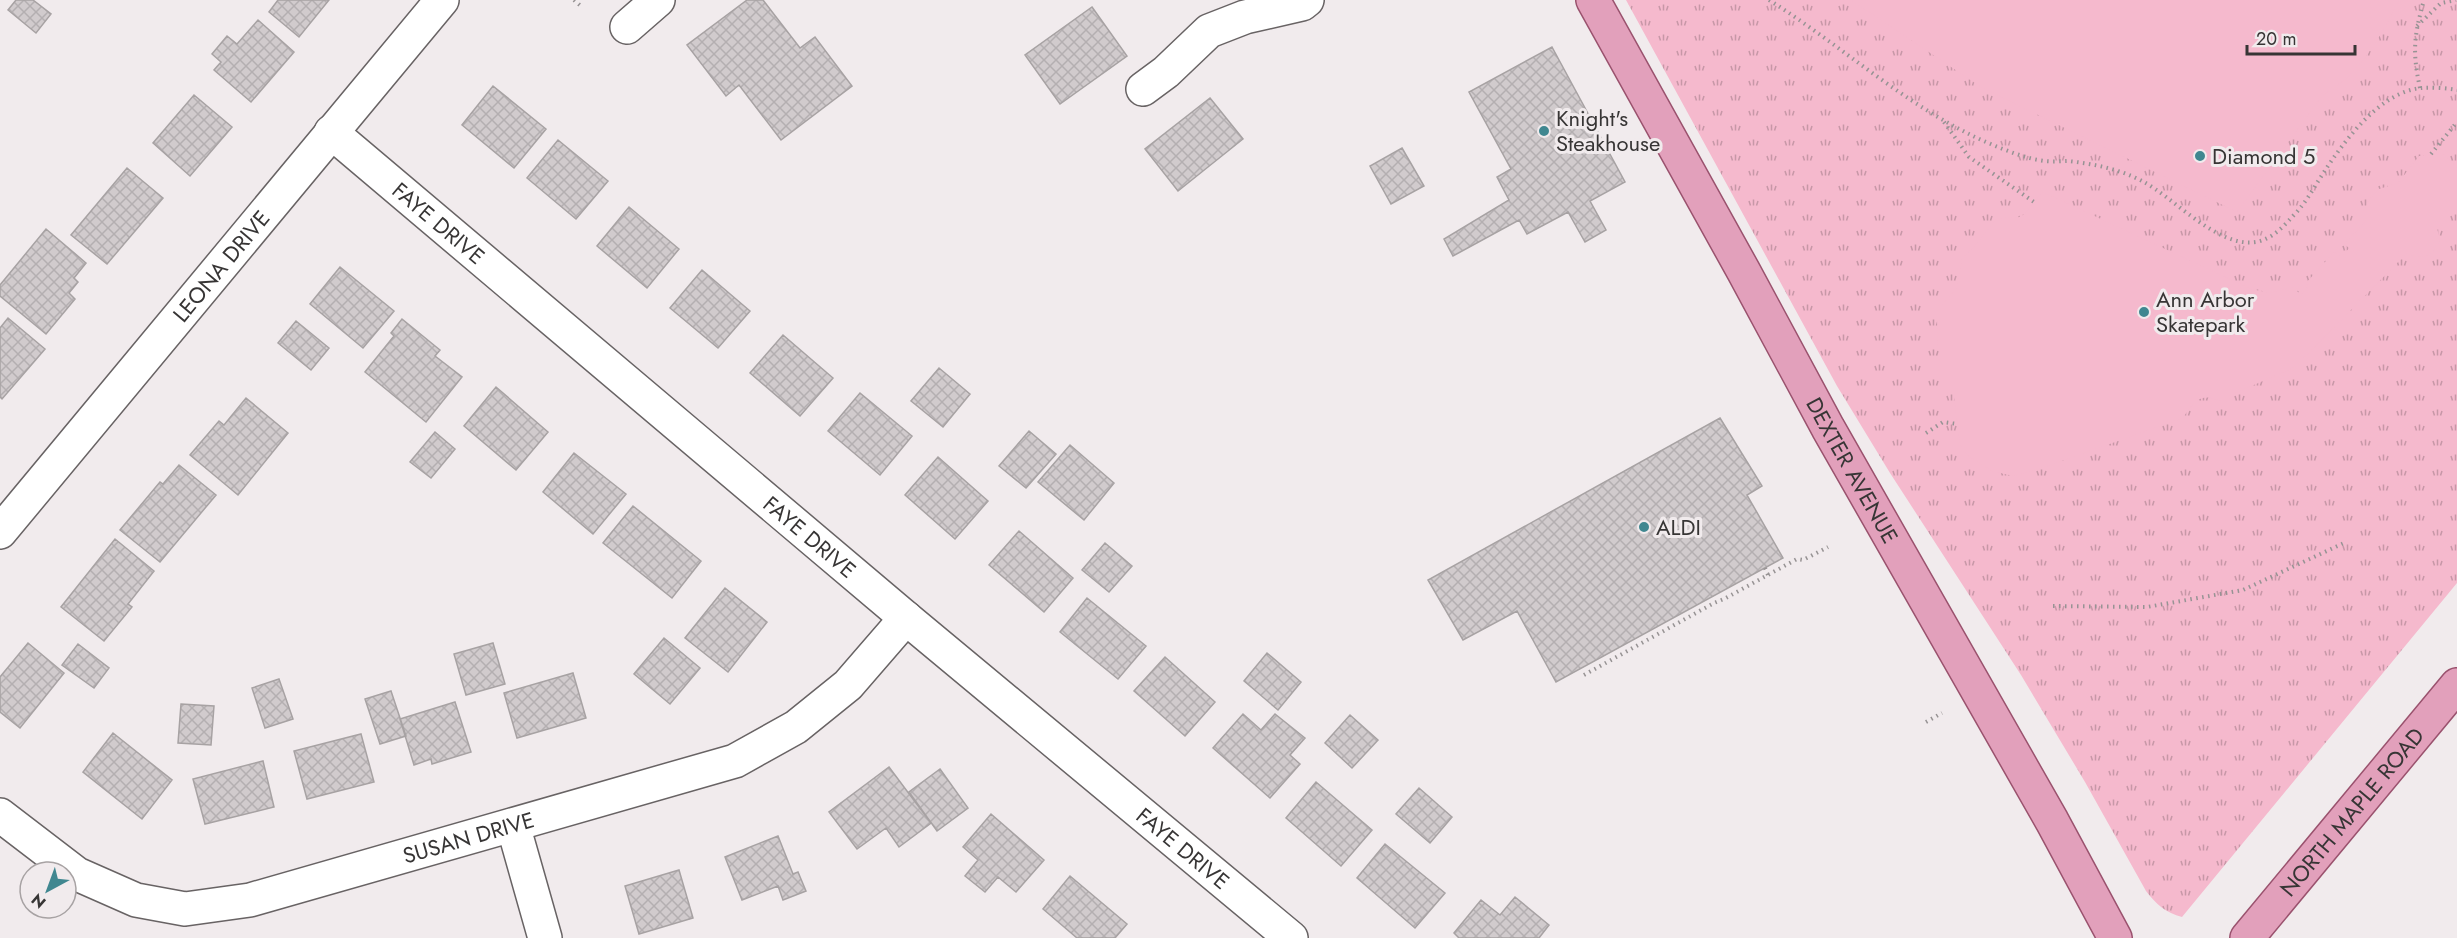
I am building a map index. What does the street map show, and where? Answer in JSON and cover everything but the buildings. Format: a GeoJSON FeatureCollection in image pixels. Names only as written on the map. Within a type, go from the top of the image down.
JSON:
{"type":"FeatureCollection","features":[{"type":"Feature","properties":{"kind":"main road","name":"DEXTER AVENUE"},"geometry":{"type":"LineString","coordinates":[[1593,0],[1828,428],[2052,821],[2115,938]]}},
{"type":"Feature","properties":{"kind":"main road","name":"NORTH MAPLE ROAD"},"geometry":{"type":"LineString","coordinates":[[2247,938],[2454,694]]}},
{"type":"Feature","properties":{"kind":"street","name":"LEONA DRIVE"},"geometry":{"type":"LineString","coordinates":[[0,532],[442,0]]}},
{"type":"Feature","properties":{"kind":"street"},"geometry":{"type":"LineString","coordinates":[[627,27],[658,0]]}},
{"type":"Feature","properties":{"kind":"street"},"geometry":{"type":"LineString","coordinates":[[1143,89],[1166,72],[1209,31],[1245,17],[1307,0]]}},
{"type":"Feature","properties":{"kind":"street","name":"FAYE DRIVE"},"geometry":{"type":"LineString","coordinates":[[331,132],[906,618],[1291,938]]}},
{"type":"Feature","properties":{"kind":"street","name":"SUSAN DRIVE"},"geometry":{"type":"LineString","coordinates":[[0,815],[77,874],[136,900],[185,909],[250,900],[735,761],[796,727],[848,685],[906,618]]}},
{"type":"Feature","properties":{"kind":"street"},"geometry":{"type":"LineString","coordinates":[[513,825],[545,938]]}},
{"type":"Feature","properties":{"kind":"path"},"geometry":{"type":"LineString","coordinates":[[574,0],[582,7]]}},
{"type":"Feature","properties":{"kind":"path"},"geometry":{"type":"LineString","coordinates":[[1769,0],[1814,28],[1942,120],[1993,145],[2029,158],[2106,166],[2141,181],[2222,235],[2242,241],[2256,242],[2280,231],[2299,210],[2333,159],[2366,118],[2379,106],[2406,92],[2420,88],[2457,90]]}},
{"type":"Feature","properties":{"kind":"path"},"geometry":{"type":"LineString","coordinates":[[2420,88],[2413,56],[2416,27],[2424,0]]}},
{"type":"Feature","properties":{"kind":"path"},"geometry":{"type":"LineString","coordinates":[[2416,27],[2441,3],[2456,0]]}},
{"type":"Feature","properties":{"kind":"path"},"geometry":{"type":"LineString","coordinates":[[1942,120],[1969,157],[2034,202]]}},
{"type":"Feature","properties":{"kind":"path"},"geometry":{"type":"LineString","coordinates":[[2431,154],[2457,122]]}},
{"type":"Feature","properties":{"kind":"path"},"geometry":{"type":"LineString","coordinates":[[1926,434],[1943,422],[1957,424]]}},
{"type":"Feature","properties":{"kind":"path"},"geometry":{"type":"LineString","coordinates":[[2053,606],[2147,607],[2243,590],[2344,543]]}},
{"type":"Feature","properties":{"kind":"path"},"geometry":{"type":"LineString","coordinates":[[1584,675],[1714,603],[1797,560],[1803,560],[1828,547]]}},
{"type":"Feature","properties":{"kind":"path"},"geometry":{"type":"LineString","coordinates":[[1765,568],[1768,575]]}},
{"type":"Feature","properties":{"kind":"path"},"geometry":{"type":"LineString","coordinates":[[1926,722],[1942,714]]}},
{"type":"Feature","properties":{"kind":"green space"},"geometry":{"type":"Polygon","coordinates":[[[1626,0],[2457,0],[2457,583],[2182,917],[2162,907],[2146,891],[2021,675],[1890,473],[1837,386],[1626,0]]]}},
{"type":"Feature","properties":{"kind":"green space","name":"Diamond 5"},"geometry":{"type":"Polygon","coordinates":[[[1851,0],[2399,0],[2371,50],[2349,76],[2319,100],[2237,212],[1981,87],[1851,0]]]}},
{"type":"Feature","properties":{"kind":"green space","name":"Ann Arbor Skatepark"},"geometry":{"type":"Polygon","coordinates":[[[2444,154],[2457,168],[2457,199],[2435,221],[2440,239],[2438,245],[2431,253],[2423,257],[2407,253],[2295,367],[2231,395],[2229,401],[2199,399],[2183,418],[2013,476],[1992,471],[1967,455],[1960,444],[1954,397],[1938,349],[1937,320],[1942,305],[1956,289],[1962,259],[1996,219],[2017,218],[2023,215],[2043,192],[2251,289],[2271,293],[2293,287],[2301,295],[2308,286],[2306,283],[2334,252],[2342,257],[2349,248],[2344,244],[2365,222],[2367,203],[2379,189],[2398,183],[2419,156],[2444,154]]]}},
{"type":"Feature","properties":{"kind":"place","name":"Knight's Steakhouse"},"geometry":{"type":"Point","coordinates":[1544,131]}},
{"type":"Feature","properties":{"kind":"place","name":"Diamond 5"},"geometry":{"type":"Point","coordinates":[2200,156]}},
{"type":"Feature","properties":{"kind":"place","name":"Ann Arbor Skatepark"},"geometry":{"type":"Point","coordinates":[2144,312]}},
{"type":"Feature","properties":{"kind":"place","name":"ALDI"},"geometry":{"type":"Point","coordinates":[1644,527]}}]}
